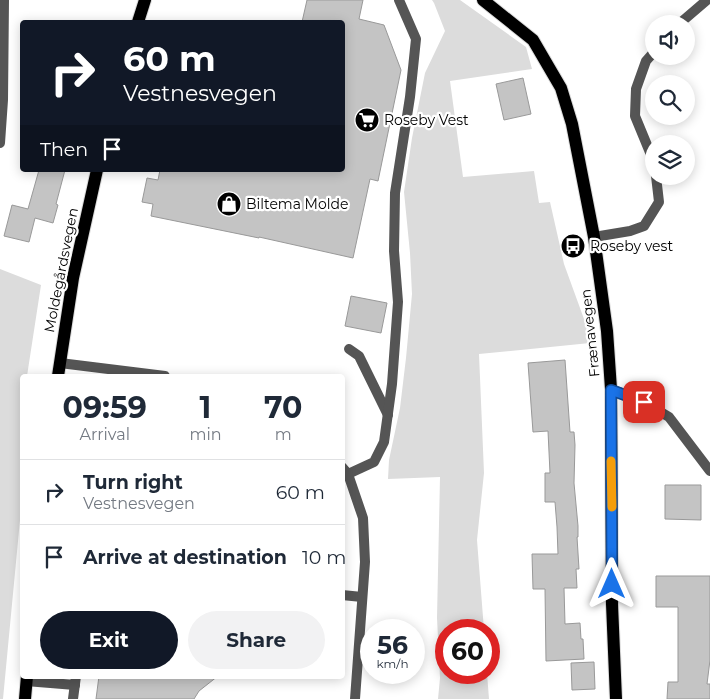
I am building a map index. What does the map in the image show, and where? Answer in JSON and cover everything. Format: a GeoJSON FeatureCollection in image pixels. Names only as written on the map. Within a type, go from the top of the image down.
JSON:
{"type":"FeatureCollection","features":[{"type":"Feature","properties":{"kind":"main road"},"geometry":{"type":"LineString","coordinates":[[139,20],[145,0]]}},
{"type":"Feature","properties":{"kind":"main road","name":"Frænavegen"},"geometry":{"type":"LineString","coordinates":[[483,0],[533,40],[561,88],[572,124],[594,237],[608,331],[611,390],[612,604],[616,699]]}},
{"type":"Feature","properties":{"kind":"main road","name":"Moldegårdsvegen"},"geometry":{"type":"LineString","coordinates":[[58,374],[73,278],[97,172]]}},
{"type":"Feature","properties":{"kind":"main road"},"geometry":{"type":"LineString","coordinates":[[24,699],[26,679]]}},
{"type":"Feature","properties":{"kind":"street"},"geometry":{"type":"LineString","coordinates":[[0,143],[3,100],[4,0]]}},
{"type":"Feature","properties":{"kind":"street"},"geometry":{"type":"LineString","coordinates":[[355,699],[364,562],[362,518],[345,471],[374,462],[384,442],[392,384],[398,302],[394,251],[396,193],[406,130],[416,39],[399,0]]}},
{"type":"Feature","properties":{"kind":"street"},"geometry":{"type":"LineString","coordinates":[[690,15],[707,0]]}},
{"type":"Feature","properties":{"kind":"street"},"geometry":{"type":"LineString","coordinates":[[645,64],[636,89],[635,116],[645,140]]}},
{"type":"Feature","properties":{"kind":"street"},"geometry":{"type":"LineString","coordinates":[[594,237],[630,231],[644,226],[659,202],[657,185]]}},
{"type":"Feature","properties":{"kind":"street"},"geometry":{"type":"LineString","coordinates":[[349,349],[359,356],[388,415]]}},
{"type":"Feature","properties":{"kind":"street"},"geometry":{"type":"LineString","coordinates":[[60,362],[122,374]]}},
{"type":"Feature","properties":{"kind":"street"},"geometry":{"type":"LineString","coordinates":[[611,390],[644,402],[669,417],[710,471]]}},
{"type":"Feature","properties":{"kind":"street"},"geometry":{"type":"LineString","coordinates":[[345,595],[362,597]]}},
{"type":"Feature","properties":{"kind":"street"},"geometry":{"type":"LineString","coordinates":[[50,679],[75,680],[73,699]]}},
{"type":"Feature","properties":{"kind":"shaded area"},"geometry":{"type":"Polygon","coordinates":[[[432,0],[460,0],[526,47],[532,69],[450,81],[463,177],[534,171],[539,203],[550,202],[564,264],[584,319],[590,343],[479,354],[484,473],[477,540],[483,619],[437,619],[440,477],[388,479],[389,460],[400,408],[412,294],[404,192],[412,138],[425,73],[445,31],[432,0]]]}},
{"type":"Feature","properties":{"kind":"shaded area"},"geometry":{"type":"Polygon","coordinates":[[[0,269],[41,285],[27,374],[20,374],[20,520],[3,699],[0,699],[0,269]]]}},
{"type":"Feature","properties":{"kind":"shaded area"},"geometry":{"type":"Polygon","coordinates":[[[439,684],[488,684],[489,699],[438,699],[439,684]]]}},
{"type":"Feature","properties":{"kind":"building","name":"Roseby Vest"},"geometry":{"type":"Polygon","coordinates":[[[307,0],[363,0],[359,19],[384,25],[401,70],[378,181],[370,179],[353,258],[151,216],[153,204],[142,202],[147,178],[158,180],[160,172],[345,172],[345,20],[302,20],[307,0]]]}},
{"type":"Feature","properties":{"kind":"building"},"geometry":{"type":"Polygon","coordinates":[[[523,78],[531,114],[504,120],[496,84],[523,78]]]}},
{"type":"Feature","properties":{"kind":"building"},"geometry":{"type":"Polygon","coordinates":[[[38,172],[64,172],[53,223],[35,218],[29,242],[4,236],[12,205],[28,209],[38,172]]]}},
{"type":"Feature","properties":{"kind":"building"},"geometry":{"type":"Polygon","coordinates":[[[351,296],[387,303],[381,333],[345,326],[351,296]]]}},
{"type":"Feature","properties":{"kind":"building"},"geometry":{"type":"Polygon","coordinates":[[[565,360],[570,432],[574,432],[575,445],[574,483],[579,569],[576,569],[577,588],[564,588],[565,624],[580,623],[584,659],[546,661],[545,589],[533,589],[532,554],[558,554],[557,527],[555,502],[545,502],[545,473],[550,473],[548,431],[533,432],[528,363],[565,360]]]}},
{"type":"Feature","properties":{"kind":"building"},"geometry":{"type":"Polygon","coordinates":[[[665,485],[701,485],[701,520],[665,519],[665,485]]]}},
{"type":"Feature","properties":{"kind":"building"},"geometry":{"type":"Polygon","coordinates":[[[656,576],[710,576],[710,660],[707,684],[710,684],[710,699],[667,699],[668,682],[678,682],[678,607],[656,607],[656,576]]]}},
{"type":"Feature","properties":{"kind":"building"},"geometry":{"type":"Polygon","coordinates":[[[594,662],[595,689],[572,690],[571,663],[594,662]]]}},
{"type":"Feature","properties":{"kind":"building"},"geometry":{"type":"Polygon","coordinates":[[[99,679],[214,679],[199,691],[194,699],[96,699],[99,679]]]}},
{"type":"Feature","properties":{"kind":"slow traffic"},"geometry":{"type":"LineString","coordinates":[[611,461],[612,507]]}},
{"type":"Feature","properties":{"kind":"place","name":"Roseby Vest"},"geometry":{"type":"Point","coordinates":[367,120]}},
{"type":"Feature","properties":{"kind":"place","name":"Biltema Molde"},"geometry":{"type":"Point","coordinates":[229,204]}},
{"type":"Feature","properties":{"kind":"place","name":"Roseby vest"},"geometry":{"type":"Point","coordinates":[573,246]}},
{"type":"Feature","properties":{"kind":"route"},"geometry":{"type":"LineString","coordinates":[[612,584],[611,390],[644,402]]}}]}
